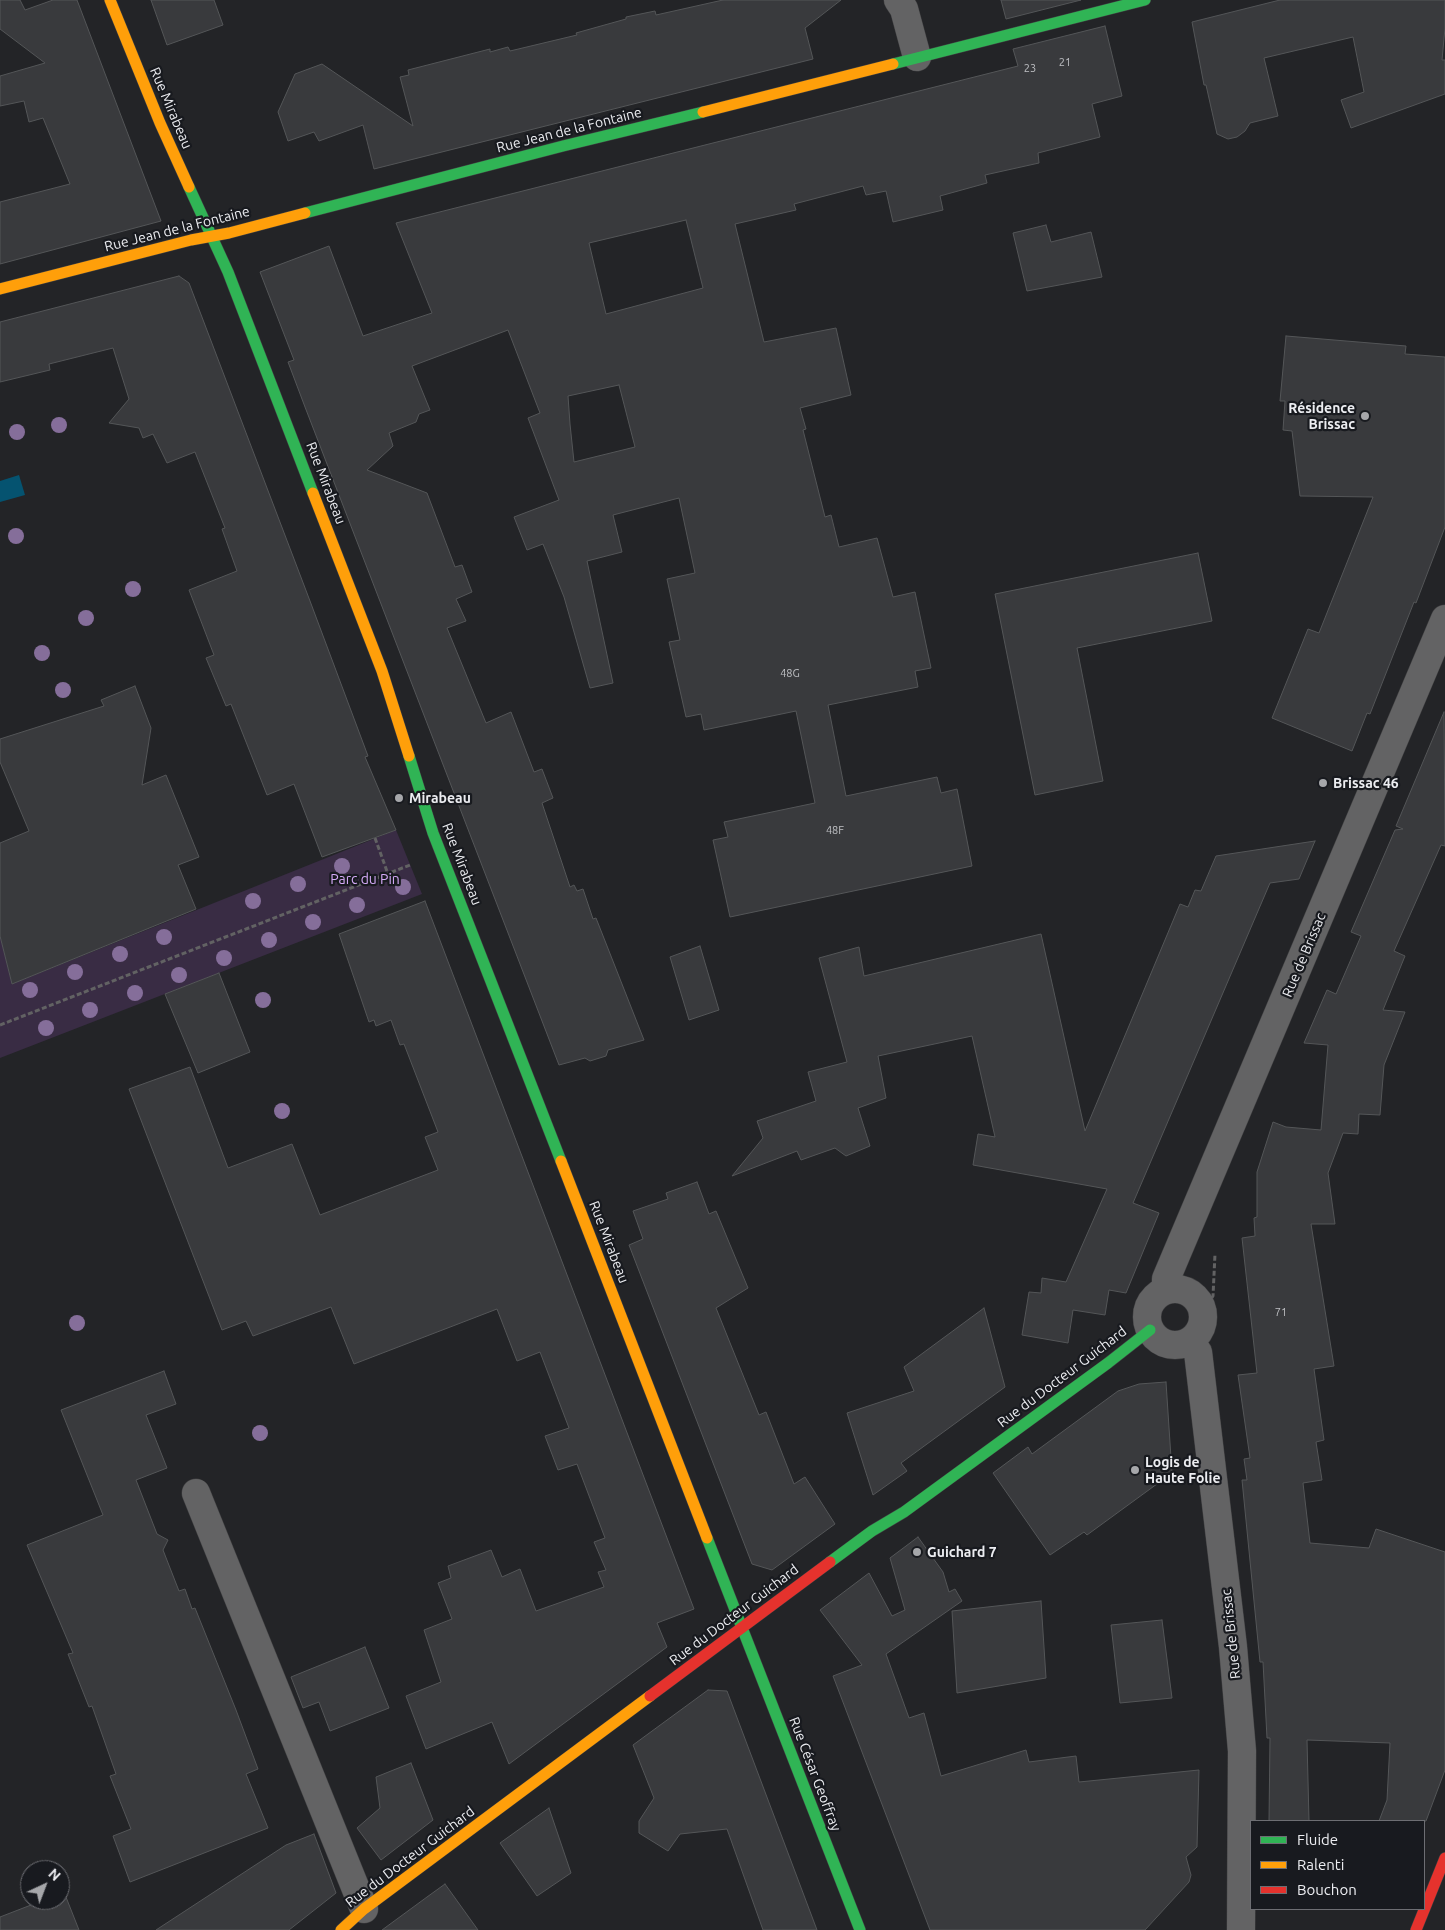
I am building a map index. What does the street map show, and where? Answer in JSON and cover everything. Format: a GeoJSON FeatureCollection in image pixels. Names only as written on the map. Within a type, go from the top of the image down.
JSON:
{"type":"FeatureCollection","features":[{"type":"Feature","properties":{"kind":"street","name":"Rue Mirabeau"},"geometry":{"type":"LineString","coordinates":[[110,0],[160,123],[232,281],[382,671],[433,833],[743,1628]]}},
{"type":"Feature","properties":{"kind":"street"},"geometry":{"type":"LineString","coordinates":[[898,0],[904,9],[918,57]]}},
{"type":"Feature","properties":{"kind":"street","name":"Rue Jean de la Fontaine"},"geometry":{"type":"LineString","coordinates":[[0,289],[1146,0]]}},
{"type":"Feature","properties":{"kind":"street","name":"Rue de Brissac"},"geometry":{"type":"LineString","coordinates":[[1166,1290],[1166,1278],[1445,620]]}},
{"type":"Feature","properties":{"kind":"street"},"geometry":{"type":"LineString","coordinates":[[1175,1288],[1192,1294],[1199,1301],[1204,1319],[1197,1336],[1181,1345],[1162,1342],[1155,1337],[1146,1321],[1150,1302],[1157,1294],[1166,1290],[1175,1288]]}},
{"type":"Feature","properties":{"kind":"street","name":"Rue du Docteur Guichard"},"geometry":{"type":"LineString","coordinates":[[342,1930],[364,1909],[872,1531],[904,1512],[1100,1369],[1150,1330]]}},
{"type":"Feature","properties":{"kind":"street","name":"Rue de Brissac"},"geometry":{"type":"LineString","coordinates":[[1189,1342],[1198,1352],[1233,1647],[1242,1751],[1240,1930]]}},
{"type":"Feature","properties":{"kind":"street"},"geometry":{"type":"LineString","coordinates":[[196,1493],[364,1909]]}},
{"type":"Feature","properties":{"kind":"street","name":"Rue César Geoffray"},"geometry":{"type":"LineString","coordinates":[[743,1628],[860,1930]]}},
{"type":"Feature","properties":{"kind":"street"},"geometry":{"type":"LineString","coordinates":[[1425,1908],[1445,1858]]}},
{"type":"Feature","properties":{"kind":"street"},"geometry":{"type":"LineString","coordinates":[[1416,1930],[1424,1910]]}},
{"type":"Feature","properties":{"kind":"path"},"geometry":{"type":"LineString","coordinates":[[375,838],[388,874]]}},
{"type":"Feature","properties":{"kind":"path"},"geometry":{"type":"LineString","coordinates":[[0,1025],[411,865]]}},
{"type":"Feature","properties":{"kind":"green space","name":"Parc du Pin"},"geometry":{"type":"Polygon","coordinates":[[[396,830],[422,894],[0,1058],[0,936],[12,984],[396,830]]]}},
{"type":"Feature","properties":{"kind":"water"},"geometry":{"type":"Polygon","coordinates":[[[19,475],[25,495],[0,502],[0,481],[19,475]]]}},
{"type":"Feature","properties":{"kind":"building"},"geometry":{"type":"Polygon","coordinates":[[[0,0],[20,0],[25,10],[53,0],[77,0],[161,221],[0,264],[0,202],[70,184],[43,118],[29,122],[24,101],[0,106],[0,76],[45,63],[0,29],[0,0]]]}},
{"type":"Feature","properties":{"kind":"building"},"geometry":{"type":"Polygon","coordinates":[[[151,0],[214,0],[223,25],[167,45],[151,0]]]}},
{"type":"Feature","properties":{"kind":"building"},"geometry":{"type":"Polygon","coordinates":[[[723,0],[841,0],[805,28],[813,59],[374,169],[363,125],[319,141],[314,132],[288,141],[278,112],[295,74],[322,64],[413,126],[400,77],[409,75],[408,70],[490,49],[490,52],[508,47],[510,51],[577,35],[576,33],[626,19],[626,17],[655,11],[656,15],[723,0]]]}},
{"type":"Feature","properties":{"kind":"building"},"geometry":{"type":"Polygon","coordinates":[[[1001,0],[1081,0],[1006,19],[1001,0]]]}},
{"type":"Feature","properties":{"kind":"building"},"geometry":{"type":"Polygon","coordinates":[[[1280,0],[1445,0],[1442,60],[1445,60],[1445,94],[1351,128],[1341,100],[1364,92],[1353,37],[1264,58],[1278,116],[1250,123],[1245,131],[1237,137],[1228,139],[1217,134],[1206,85],[1204,85],[1192,22],[1280,0]]]}},
{"type":"Feature","properties":{"kind":"building"},"geometry":{"type":"Polygon","coordinates":[[[1105,26],[1122,96],[1092,104],[1100,137],[1038,153],[1039,163],[985,175],[987,183],[940,196],[943,210],[893,222],[886,191],[866,195],[863,186],[794,204],[796,210],[735,224],[764,342],[836,328],[851,395],[800,408],[806,429],[803,430],[825,517],[831,515],[839,547],[877,538],[893,597],[915,592],[931,668],[915,671],[918,687],[828,705],[846,796],[937,777],[941,793],[957,789],[972,866],[730,917],[713,840],[728,837],[724,822],[815,803],[796,711],[704,730],[701,714],[686,717],[669,642],[680,640],[667,579],[695,573],[679,498],[613,515],[622,552],[587,561],[613,683],[590,688],[564,597],[543,544],[527,550],[514,517],[559,500],[528,418],[540,413],[508,330],[412,366],[430,410],[419,414],[416,422],[389,433],[393,446],[367,470],[427,493],[455,567],[462,565],[472,592],[456,599],[466,621],[447,628],[486,723],[511,712],[534,772],[542,769],[553,798],[542,803],[570,887],[574,885],[577,891],[583,889],[593,919],[596,918],[644,1040],[608,1050],[606,1056],[590,1061],[585,1058],[559,1065],[288,362],[294,360],[260,272],[329,246],[363,336],[432,313],[396,223],[1018,66],[1013,49],[1105,26]],[[686,220],[589,243],[606,314],[703,288],[686,220]],[[619,385],[568,396],[574,462],[635,447],[619,385]]]}},
{"type":"Feature","properties":{"kind":"building"},"geometry":{"type":"Polygon","coordinates":[[[1046,225],[1051,242],[1091,232],[1102,277],[1027,291],[1013,233],[1046,225]]]}},
{"type":"Feature","properties":{"kind":"building"},"geometry":{"type":"Polygon","coordinates":[[[179,276],[189,283],[368,756],[365,757],[396,830],[322,857],[294,784],[267,795],[231,704],[226,706],[206,658],[214,655],[189,590],[237,571],[222,529],[225,528],[195,452],[167,463],[153,434],[143,438],[139,428],[109,423],[129,399],[113,348],[49,364],[50,370],[0,382],[0,322],[179,276]]]}},
{"type":"Feature","properties":{"kind":"building"},"geometry":{"type":"Polygon","coordinates":[[[1286,336],[1406,346],[1405,354],[1445,357],[1445,527],[1370,714],[1367,713],[1352,751],[1272,718],[1308,629],[1319,633],[1373,497],[1300,496],[1292,431],[1283,430],[1285,401],[1280,401],[1286,336]]]}},
{"type":"Feature","properties":{"kind":"building"},"geometry":{"type":"Polygon","coordinates":[[[1198,553],[1212,621],[1077,648],[1103,781],[1035,795],[995,594],[1198,553]]]}},
{"type":"Feature","properties":{"kind":"building"},"geometry":{"type":"Polygon","coordinates":[[[135,686],[151,728],[142,785],[166,775],[199,857],[178,865],[196,909],[12,984],[0,936],[0,843],[29,831],[0,762],[0,739],[104,706],[101,700],[135,686]]]}},
{"type":"Feature","properties":{"kind":"building"},"geometry":{"type":"Polygon","coordinates":[[[1444,712],[1445,846],[1441,845],[1394,951],[1405,956],[1383,1010],[1405,1012],[1384,1065],[1380,1115],[1359,1114],[1358,1134],[1343,1133],[1328,1173],[1335,1224],[1311,1224],[1334,1366],[1314,1369],[1324,1440],[1316,1442],[1322,1480],[1303,1483],[1310,1543],[1369,1548],[1376,1529],[1445,1552],[1445,1770],[1426,1821],[1379,1820],[1387,1800],[1390,1743],[1307,1740],[1309,1820],[1269,1820],[1270,1738],[1267,1738],[1263,1662],[1260,1662],[1242,1480],[1247,1480],[1244,1459],[1250,1458],[1238,1375],[1257,1373],[1242,1238],[1255,1236],[1254,1218],[1257,1217],[1257,1172],[1273,1122],[1286,1127],[1321,1130],[1328,1045],[1304,1043],[1327,990],[1336,994],[1361,936],[1351,932],[1395,830],[1403,829],[1396,826],[1444,712]]]}},
{"type":"Feature","properties":{"kind":"building"},"geometry":{"type":"Polygon","coordinates":[[[1315,841],[1299,879],[1270,883],[1133,1203],[1159,1213],[1126,1293],[1109,1290],[1105,1315],[1073,1310],[1068,1343],[1022,1335],[1029,1292],[1041,1293],[1042,1278],[1066,1282],[1107,1189],[973,1165],[978,1134],[995,1137],[972,1036],[878,1056],[886,1098],[858,1108],[870,1146],[846,1156],[835,1148],[801,1160],[797,1151],[732,1176],[763,1138],[757,1121],[816,1101],[808,1072],[847,1062],[819,958],[859,947],[864,976],[1041,934],[1085,1131],[1180,904],[1188,907],[1195,890],[1201,891],[1216,856],[1315,841]]]}},
{"type":"Feature","properties":{"kind":"building"},"geometry":{"type":"Polygon","coordinates":[[[425,901],[694,1609],[657,1623],[667,1647],[509,1764],[492,1722],[426,1749],[406,1696],[441,1682],[424,1630],[452,1619],[438,1583],[451,1578],[448,1566],[491,1550],[502,1577],[520,1569],[536,1611],[604,1587],[598,1572],[606,1570],[594,1542],[605,1538],[577,1464],[558,1470],[545,1436],[569,1428],[540,1352],[517,1361],[497,1309],[354,1364],[331,1307],[253,1336],[246,1321],[222,1330],[129,1089],[190,1067],[228,1168],[292,1144],[320,1215],[438,1170],[425,1137],[438,1132],[404,1044],[400,1045],[391,1020],[376,1026],[374,1020],[369,1022],[339,934],[425,901]]]}},
{"type":"Feature","properties":{"kind":"building"},"geometry":{"type":"Polygon","coordinates":[[[700,946],[719,1010],[689,1020],[670,957],[700,946]]]}},
{"type":"Feature","properties":{"kind":"building"},"geometry":{"type":"Polygon","coordinates":[[[219,973],[250,1052],[198,1073],[165,994],[219,973]]]}},
{"type":"Feature","properties":{"kind":"building"},"geometry":{"type":"Polygon","coordinates":[[[697,1182],[709,1214],[716,1211],[748,1288],[716,1308],[759,1415],[766,1412],[794,1484],[805,1477],[835,1524],[772,1570],[752,1564],[629,1245],[643,1239],[633,1211],[668,1199],[666,1193],[697,1182]]]}},
{"type":"Feature","properties":{"kind":"building"},"geometry":{"type":"Polygon","coordinates":[[[984,1308],[1005,1387],[901,1463],[907,1471],[873,1495],[847,1413],[914,1391],[904,1367],[984,1308]]]}},
{"type":"Feature","properties":{"kind":"building"},"geometry":{"type":"Polygon","coordinates":[[[164,1371],[176,1404],[146,1415],[167,1468],[136,1480],[157,1534],[168,1540],[163,1550],[179,1591],[185,1589],[192,1609],[195,1608],[236,1710],[258,1769],[246,1774],[268,1828],[130,1882],[113,1836],[131,1829],[110,1776],[116,1774],[92,1706],[89,1707],[68,1654],[73,1653],[27,1545],[103,1515],[61,1410],[164,1371]]]}},
{"type":"Feature","properties":{"kind":"building","name":"Logis de Haute Folie"},"geometry":{"type":"Polygon","coordinates":[[[1166,1382],[1172,1473],[1087,1535],[1084,1532],[1050,1555],[993,1473],[1028,1447],[1032,1454],[1118,1391],[1139,1384],[1166,1382]]]}},
{"type":"Feature","properties":{"kind":"building"},"geometry":{"type":"Polygon","coordinates":[[[918,1537],[943,1572],[949,1592],[955,1589],[962,1601],[886,1654],[909,1718],[924,1713],[941,1776],[1026,1750],[1029,1762],[1076,1756],[1079,1782],[1199,1770],[1197,1847],[1186,1857],[1191,1875],[1189,1882],[1145,1930],[930,1930],[833,1676],[862,1665],[820,1610],[869,1573],[892,1616],[905,1610],[890,1558],[918,1537]]]}},
{"type":"Feature","properties":{"kind":"building"},"geometry":{"type":"Polygon","coordinates":[[[1041,1601],[1046,1678],[957,1693],[952,1611],[1041,1601]]]}},
{"type":"Feature","properties":{"kind":"building"},"geometry":{"type":"Polygon","coordinates":[[[1162,1620],[1172,1698],[1120,1703],[1111,1625],[1162,1620]]]}},
{"type":"Feature","properties":{"kind":"building"},"geometry":{"type":"Polygon","coordinates":[[[365,1647],[389,1708],[330,1731],[319,1702],[303,1708],[291,1677],[365,1647]]]}},
{"type":"Feature","properties":{"kind":"building"},"geometry":{"type":"Polygon","coordinates":[[[708,1690],[727,1691],[817,1930],[763,1930],[727,1829],[680,1834],[668,1851],[639,1833],[639,1821],[654,1798],[633,1745],[708,1690]]]}},
{"type":"Feature","properties":{"kind":"building"},"geometry":{"type":"Polygon","coordinates":[[[411,1763],[433,1820],[381,1860],[357,1828],[380,1808],[376,1777],[411,1763]]]}},
{"type":"Feature","properties":{"kind":"building"},"geometry":{"type":"Polygon","coordinates":[[[549,1808],[571,1873],[537,1896],[500,1843],[549,1808]]]}},
{"type":"Feature","properties":{"kind":"building"},"geometry":{"type":"Polygon","coordinates":[[[314,1834],[336,1893],[289,1930],[156,1930],[286,1845],[314,1834]]]}},
{"type":"Feature","properties":{"kind":"building"},"geometry":{"type":"Polygon","coordinates":[[[445,1884],[478,1930],[382,1930],[427,1897],[445,1884]]]}},
{"type":"Feature","properties":{"kind":"building"},"geometry":{"type":"Polygon","coordinates":[[[70,1907],[79,1930],[0,1930],[0,1917],[20,1909],[70,1910],[70,1907]]]}},
{"type":"Feature","properties":{"kind":"traffic: fast"},"geometry":{"type":"LineString","coordinates":[[893,64],[1145,0]]}},
{"type":"Feature","properties":{"kind":"traffic: fast"},"geometry":{"type":"LineString","coordinates":[[305,213],[703,112]]}},
{"type":"Feature","properties":{"kind":"traffic: fast"},"geometry":{"type":"LineString","coordinates":[[189,187],[228,272],[313,493]]}},
{"type":"Feature","properties":{"kind":"traffic: fast"},"geometry":{"type":"LineString","coordinates":[[409,756],[433,833],[561,1161]]}},
{"type":"Feature","properties":{"kind":"traffic: fast"},"geometry":{"type":"LineString","coordinates":[[830,1562],[872,1531],[904,1512],[1108,1363],[1150,1330]]}},
{"type":"Feature","properties":{"kind":"traffic: fast"},"geometry":{"type":"LineString","coordinates":[[707,1538],[860,1930]]}},
{"type":"Feature","properties":{"kind":"traffic: slow"},"geometry":{"type":"LineString","coordinates":[[110,0],[160,123],[189,187]]}},
{"type":"Feature","properties":{"kind":"traffic: slow"},"geometry":{"type":"LineString","coordinates":[[703,112],[893,64]]}},
{"type":"Feature","properties":{"kind":"traffic: slow"},"geometry":{"type":"LineString","coordinates":[[0,289],[305,213]]}},
{"type":"Feature","properties":{"kind":"traffic: slow"},"geometry":{"type":"LineString","coordinates":[[313,493],[382,671],[409,756]]}},
{"type":"Feature","properties":{"kind":"traffic: slow"},"geometry":{"type":"LineString","coordinates":[[561,1161],[707,1538]]}},
{"type":"Feature","properties":{"kind":"traffic: slow"},"geometry":{"type":"LineString","coordinates":[[341,1930],[364,1909],[650,1696]]}},
{"type":"Feature","properties":{"kind":"traffic: jam"},"geometry":{"type":"LineString","coordinates":[[650,1696],[830,1562]]}},
{"type":"Feature","properties":{"kind":"traffic: jam"},"geometry":{"type":"LineString","coordinates":[[1425,1908],[1445,1858]]}},
{"type":"Feature","properties":{"kind":"traffic: jam"},"geometry":{"type":"LineString","coordinates":[[1416,1930],[1424,1910]]}},
{"type":"Feature","properties":{"kind":"place","name":"Résidence Brissac"},"geometry":{"type":"Point","coordinates":[1365,416]}},
{"type":"Feature","properties":{"kind":"place","name":"Brissac 46"},"geometry":{"type":"Point","coordinates":[1323,783]}},
{"type":"Feature","properties":{"kind":"place","name":"Mirabeau"},"geometry":{"type":"Point","coordinates":[399,798]}},
{"type":"Feature","properties":{"kind":"place","name":"Logis de Haute Folie"},"geometry":{"type":"Point","coordinates":[1135,1470]}},
{"type":"Feature","properties":{"kind":"place","name":"Guichard 7"},"geometry":{"type":"Point","coordinates":[917,1552]}}]}
